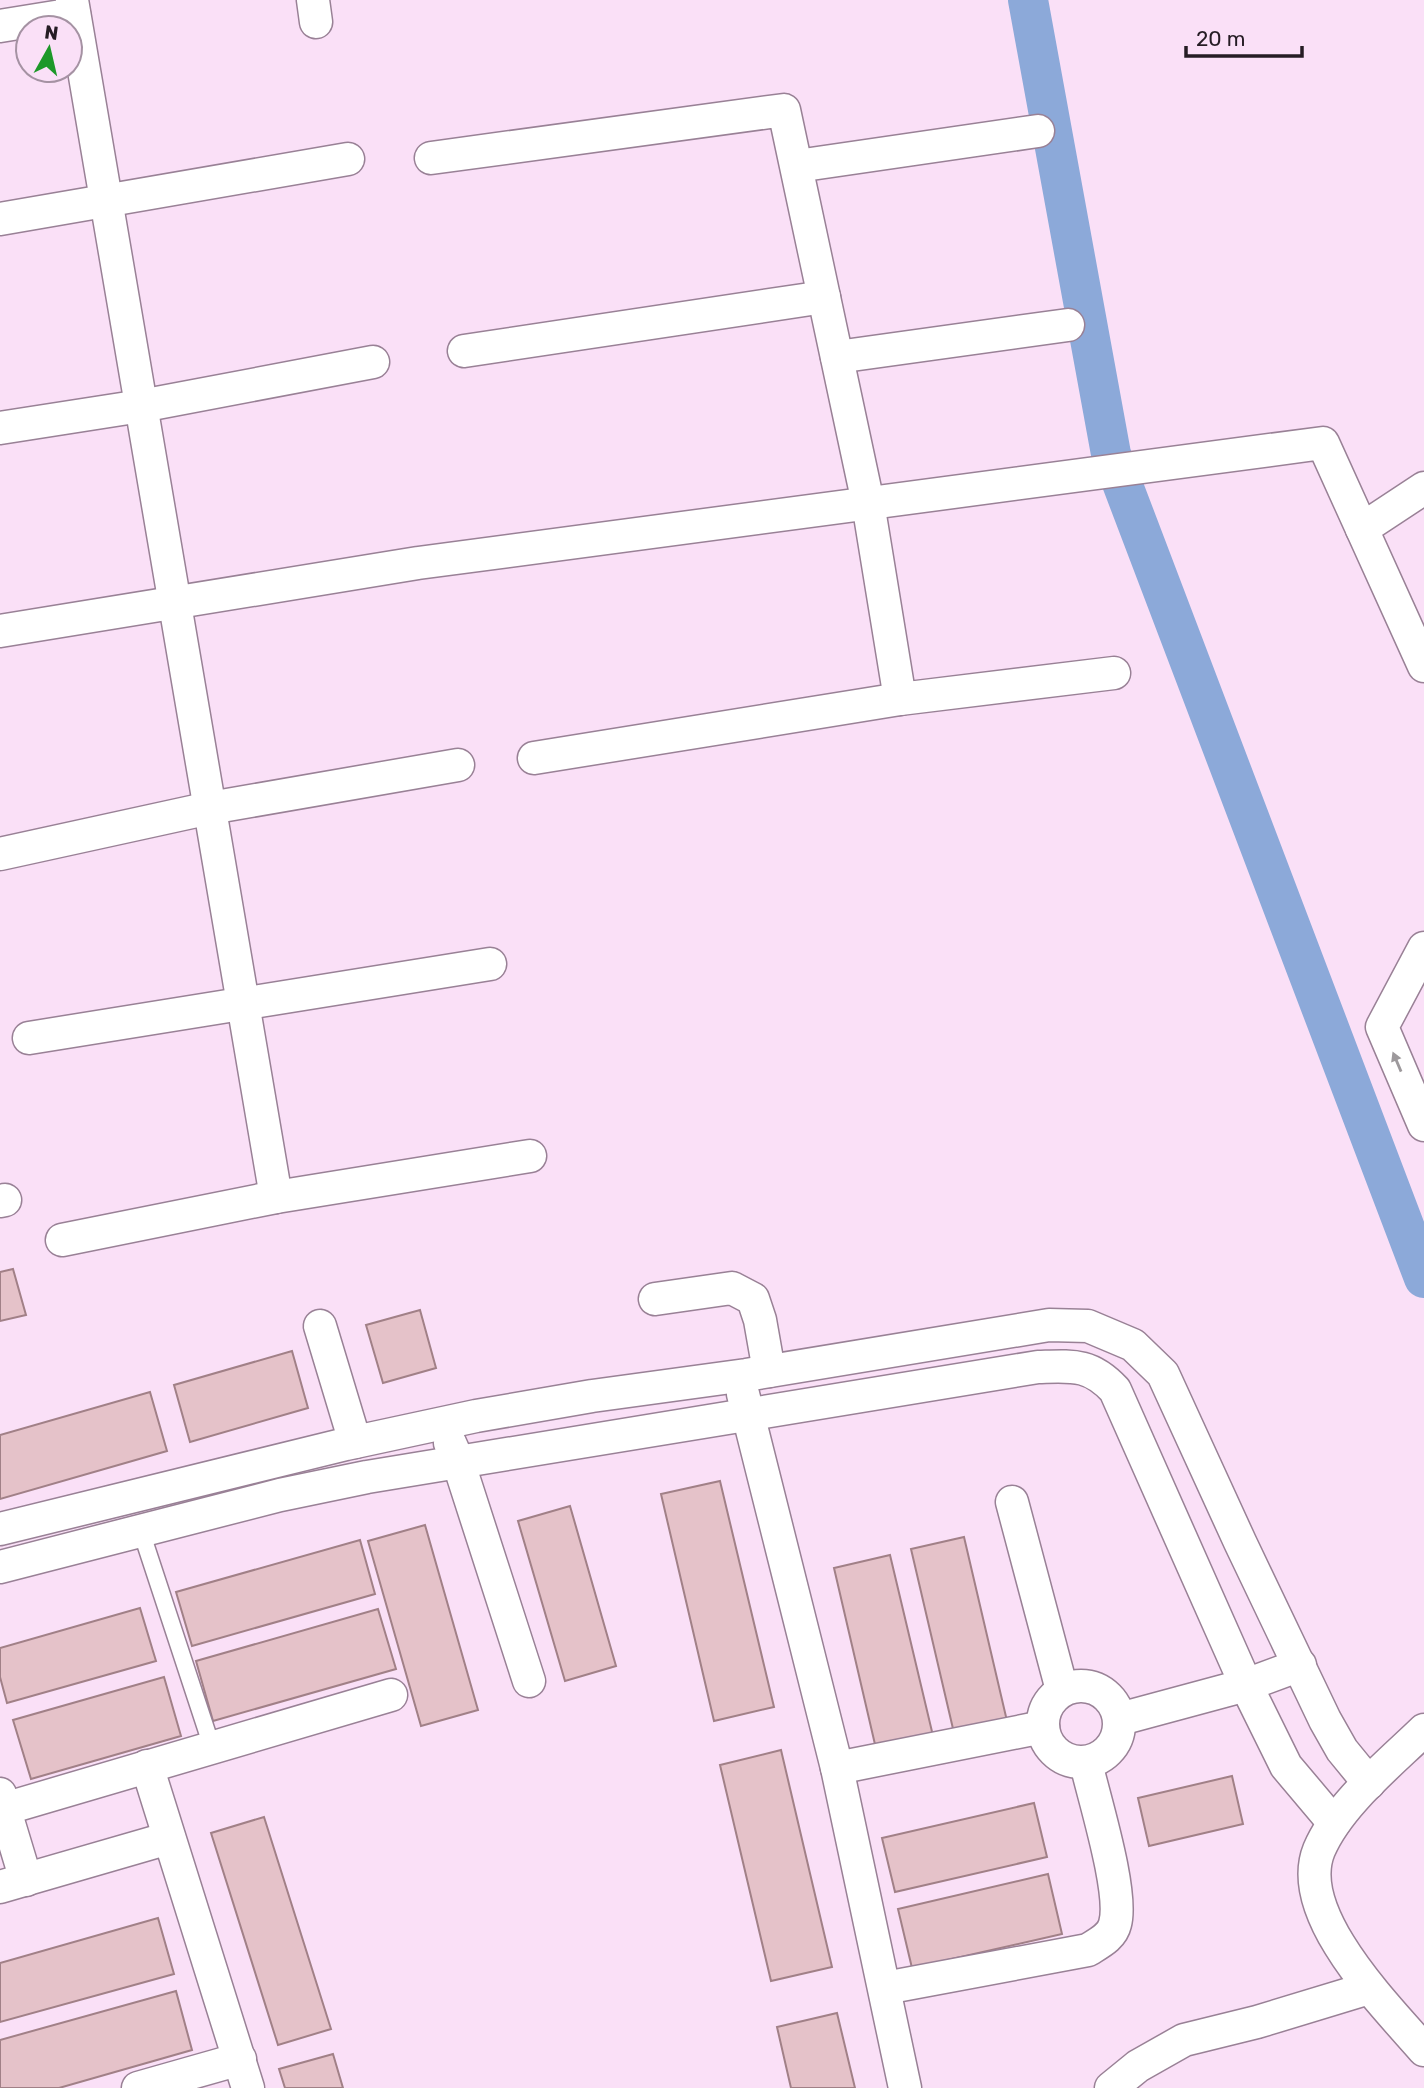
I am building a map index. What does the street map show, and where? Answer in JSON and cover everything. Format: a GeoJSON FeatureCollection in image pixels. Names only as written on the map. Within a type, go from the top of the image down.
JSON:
{"type":"FeatureCollection","features":[{"type":"Feature","properties":{"kind":"street"},"geometry":{"type":"LineString","coordinates":[[0,26],[73,7],[276,1197]]}},
{"type":"Feature","properties":{"kind":"street"},"geometry":{"type":"LineString","coordinates":[[431,158],[784,110],[868,503],[900,699]]}},
{"type":"Feature","properties":{"kind":"street"},"geometry":{"type":"LineString","coordinates":[[797,166],[1038,131]]}},
{"type":"Feature","properties":{"kind":"street"},"geometry":{"type":"LineString","coordinates":[[0,219],[348,159]]}},
{"type":"Feature","properties":{"kind":"street"},"geometry":{"type":"LineString","coordinates":[[464,351],[824,297]]}},
{"type":"Feature","properties":{"kind":"street"},"geometry":{"type":"LineString","coordinates":[[837,357],[1068,325]]}},
{"type":"Feature","properties":{"kind":"street"},"geometry":{"type":"LineString","coordinates":[[0,428],[141,406],[373,362]]}},
{"type":"Feature","properties":{"kind":"street"},"geometry":{"type":"LineString","coordinates":[[0,631],[418,563],[1323,443],[1424,666]]}},
{"type":"Feature","properties":{"kind":"street"},"geometry":{"type":"LineString","coordinates":[[1362,529],[1424,488]]}},
{"type":"Feature","properties":{"kind":"street"},"geometry":{"type":"LineString","coordinates":[[534,758],[900,699],[1114,673]]}},
{"type":"Feature","properties":{"kind":"street"},"geometry":{"type":"LineString","coordinates":[[0,854],[210,808],[458,765]]}},
{"type":"Feature","properties":{"kind":"street"},"geometry":{"type":"LineString","coordinates":[[1424,948],[1382,1027],[1424,1125]]}},
{"type":"Feature","properties":{"kind":"street"},"geometry":{"type":"LineString","coordinates":[[29,1038],[490,964]]}},
{"type":"Feature","properties":{"kind":"street"},"geometry":{"type":"LineString","coordinates":[[62,1240],[276,1197],[530,1156]]}},
{"type":"Feature","properties":{"kind":"street"},"geometry":{"type":"LineString","coordinates":[[655,1299],[732,1288],[753,1299],[760,1320],[769,1371]]}},
{"type":"Feature","properties":{"kind":"street"},"geometry":{"type":"LineString","coordinates":[[0,1529],[355,1442],[442,1424],[593,1396],[739,1376],[1049,1325],[1088,1325],[1133,1345],[1163,1374],[1240,1542],[1342,1750],[1369,1783]]}},
{"type":"Feature","properties":{"kind":"street"},"geometry":{"type":"LineString","coordinates":[[320,1326],[355,1442]]}},
{"type":"Feature","properties":{"kind":"street"},"geometry":{"type":"LineString","coordinates":[[0,1567],[280,1495],[458,1461],[1038,1367],[1073,1366],[1101,1375],[1115,1390],[1246,1685],[1286,1766],[1334,1823]]}},
{"type":"Feature","properties":{"kind":"street"},"geometry":{"type":"LineString","coordinates":[[739,1376],[837,1768],[905,2088]]}},
{"type":"Feature","properties":{"kind":"street"},"geometry":{"type":"LineString","coordinates":[[442,1424],[458,1461],[529,1681]]}},
{"type":"Feature","properties":{"kind":"street"},"geometry":{"type":"LineString","coordinates":[[1012,1502],[1062,1690]]}},
{"type":"Feature","properties":{"kind":"street"},"geometry":{"type":"LineString","coordinates":[[1120,1719],[1246,1685],[1300,1665]]}},
{"type":"Feature","properties":{"kind":"street"},"geometry":{"type":"LineString","coordinates":[[1076,1686],[1091,1687],[1105,1693],[1115,1705],[1120,1719],[1119,1734],[1112,1748],[1101,1758],[1086,1763],[1070,1761],[1056,1754],[1046,1741],[1044,1713],[1051,1700],[1062,1690],[1076,1686]]}},
{"type":"Feature","properties":{"kind":"street"},"geometry":{"type":"LineString","coordinates":[[169,1838],[13,1884],[2,1802],[147,1766],[391,1695]]}},
{"type":"Feature","properties":{"kind":"street"},"geometry":{"type":"LineString","coordinates":[[837,1768],[1043,1727]]}},
{"type":"Feature","properties":{"kind":"street"},"geometry":{"type":"LineString","coordinates":[[1424,1730],[1369,1783],[1334,1823],[1318,1852],[1315,1874],[1324,1916],[1342,1951],[1369,1988],[1424,2049]]}},
{"type":"Feature","properties":{"kind":"street"},"geometry":{"type":"LineString","coordinates":[[884,1988],[1088,1950],[1107,1937],[1115,1925],[1118,1899],[1086,1763]]}},
{"type":"Feature","properties":{"kind":"street"},"geometry":{"type":"LineString","coordinates":[[138,2088],[244,2073],[147,1766]]}},
{"type":"Feature","properties":{"kind":"street"},"geometry":{"type":"LineString","coordinates":[[1111,2088],[1138,2066],[1184,2040],[1257,2022],[1369,1988]]}},
{"type":"Feature","properties":{"kind":"lane"},"geometry":{"type":"LineString","coordinates":[[141,1531],[212,1747]]}},
{"type":"Feature","properties":{"kind":"building"},"geometry":{"type":"Polygon","coordinates":[[[13,1269],[26,1315],[0,1321],[0,1272],[13,1269]]]}},
{"type":"Feature","properties":{"kind":"building"},"geometry":{"type":"Polygon","coordinates":[[[420,1310],[436,1368],[383,1383],[366,1325],[420,1310]]]}},
{"type":"Feature","properties":{"kind":"building"},"geometry":{"type":"Polygon","coordinates":[[[292,1351],[308,1408],[190,1442],[174,1385],[292,1351]]]}},
{"type":"Feature","properties":{"kind":"building"},"geometry":{"type":"Polygon","coordinates":[[[150,1392],[167,1451],[0,1499],[0,1435],[150,1392]]]}},
{"type":"Feature","properties":{"kind":"building"},"geometry":{"type":"Polygon","coordinates":[[[720,1481],[774,1707],[714,1721],[661,1494],[720,1481]]]}},
{"type":"Feature","properties":{"kind":"building"},"geometry":{"type":"Polygon","coordinates":[[[570,1506],[616,1666],[565,1681],[518,1521],[570,1506]]]}},
{"type":"Feature","properties":{"kind":"building"},"geometry":{"type":"Polygon","coordinates":[[[425,1525],[478,1710],[421,1726],[368,1541],[425,1525]]]}},
{"type":"Feature","properties":{"kind":"building"},"geometry":{"type":"Polygon","coordinates":[[[964,1537],[1007,1721],[954,1733],[911,1549],[964,1537]]]}},
{"type":"Feature","properties":{"kind":"building"},"geometry":{"type":"Polygon","coordinates":[[[360,1540],[375,1594],[192,1646],[176,1592],[360,1540]]]}},
{"type":"Feature","properties":{"kind":"building"},"geometry":{"type":"Polygon","coordinates":[[[890,1555],[934,1740],[877,1753],[834,1568],[890,1555]]]}},
{"type":"Feature","properties":{"kind":"building"},"geometry":{"type":"Polygon","coordinates":[[[140,1608],[156,1661],[7,1703],[0,1677],[0,1648],[140,1608]]]}},
{"type":"Feature","properties":{"kind":"building"},"geometry":{"type":"Polygon","coordinates":[[[378,1609],[396,1669],[213,1721],[196,1661],[378,1609]]]}},
{"type":"Feature","properties":{"kind":"building"},"geometry":{"type":"Polygon","coordinates":[[[164,1677],[181,1736],[31,1779],[13,1720],[164,1677]]]}},
{"type":"Feature","properties":{"kind":"building"},"geometry":{"type":"Polygon","coordinates":[[[781,1750],[832,1967],[771,1981],[720,1765],[781,1750]]]}},
{"type":"Feature","properties":{"kind":"building"},"geometry":{"type":"Polygon","coordinates":[[[1232,1776],[1243,1824],[1149,1846],[1138,1798],[1232,1776]]]}},
{"type":"Feature","properties":{"kind":"building"},"geometry":{"type":"Polygon","coordinates":[[[1034,1803],[1047,1857],[895,1892],[882,1838],[1034,1803]]]}},
{"type":"Feature","properties":{"kind":"building"},"geometry":{"type":"Polygon","coordinates":[[[264,1817],[331,2029],[278,2045],[211,1833],[264,1817]]]}},
{"type":"Feature","properties":{"kind":"building"},"geometry":{"type":"Polygon","coordinates":[[[1048,1874],[1062,1934],[912,1968],[898,1909],[1048,1874]]]}},
{"type":"Feature","properties":{"kind":"building"},"geometry":{"type":"Polygon","coordinates":[[[158,1918],[174,1974],[0,2022],[0,1963],[158,1918]]]}},
{"type":"Feature","properties":{"kind":"building"},"geometry":{"type":"Polygon","coordinates":[[[176,1991],[192,2050],[59,2088],[0,2088],[0,2040],[176,1991]]]}},
{"type":"Feature","properties":{"kind":"building"},"geometry":{"type":"Polygon","coordinates":[[[837,2013],[855,2088],[791,2088],[777,2027],[837,2013]]]}},
{"type":"Feature","properties":{"kind":"building"},"geometry":{"type":"Polygon","coordinates":[[[333,2054],[343,2088],[285,2088],[279,2069],[333,2054]]]}},
{"type":"Feature","properties":{"kind":"waterway"},"geometry":{"type":"LineString","coordinates":[[1028,0],[1111,454],[1424,1278]]}}]}
